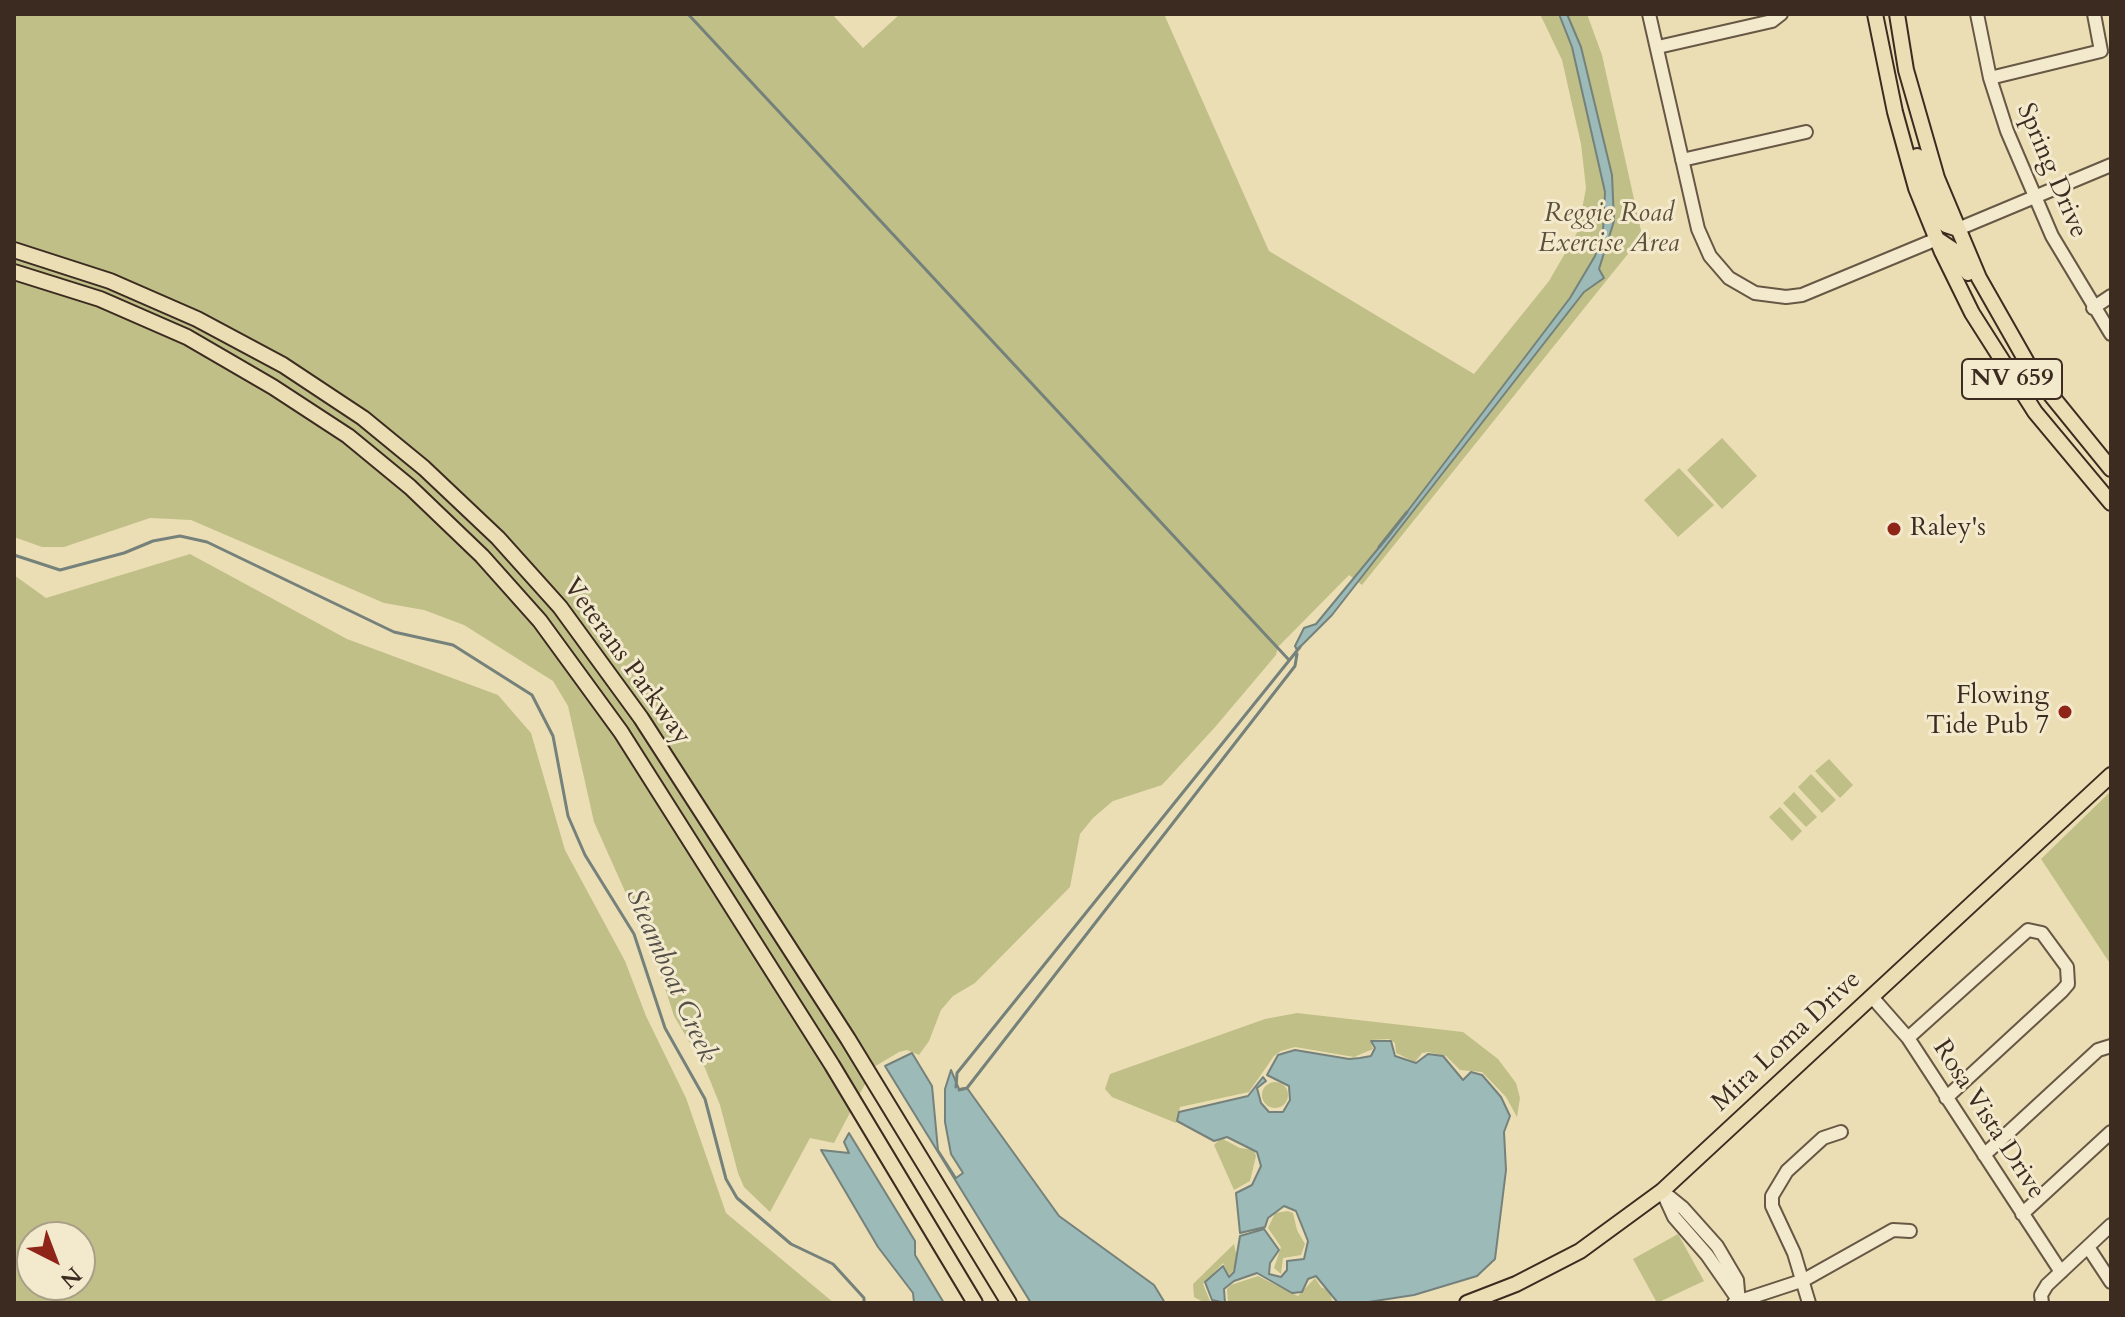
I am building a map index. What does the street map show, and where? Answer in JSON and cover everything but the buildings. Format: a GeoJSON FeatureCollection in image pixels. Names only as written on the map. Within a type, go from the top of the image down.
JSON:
{"type":"FeatureCollection","features":[{"type":"Feature","properties":{"kind":"main road","name":"NV 659"},"geometry":{"type":"LineString","coordinates":[[1875,14],[1889,85],[1916,188],[1972,313],[2035,412],[2111,503]]}},
{"type":"Feature","properties":{"kind":"main road","name":"NV 659"},"geometry":{"type":"LineString","coordinates":[[1897,14],[1906,70],[1937,178],[1985,291],[2028,366],[2111,469]]}},
{"type":"Feature","properties":{"kind":"main road"},"geometry":{"type":"LineString","coordinates":[[1889,85],[1899,94],[1932,202],[1946,225],[1958,229]]}},
{"type":"Feature","properties":{"kind":"main road"},"geometry":{"type":"LineString","coordinates":[[1937,239],[1955,251],[2017,361],[2028,366]]}},
{"type":"Feature","properties":{"kind":"main road","name":"Veterans Parkway"},"geometry":{"type":"LineString","coordinates":[[14,250],[110,281],[197,319],[283,365],[363,418],[424,468],[488,528],[560,607],[641,718],[848,1039],[1009,1303]]}},
{"type":"Feature","properties":{"kind":"main road","name":"Veterans Parkway"},"geometry":{"type":"LineString","coordinates":[[14,272],[115,305],[187,337],[273,387],[348,436],[451,526],[540,621],[621,732],[832,1065],[975,1303]]}},
{"type":"Feature","properties":{"kind":"main road","name":"Mira Loma Drive"},"geometry":{"type":"LineString","coordinates":[[1467,1303],[1558,1263],[1609,1231],[1662,1191],[2111,775]]}},
{"type":"Feature","properties":{"kind":"street"},"geometry":{"type":"LineString","coordinates":[[1649,14],[1698,229],[1710,256],[1729,278],[1755,293],[1786,297],[1802,295],[1937,239]]}},
{"type":"Feature","properties":{"kind":"street"},"geometry":{"type":"LineString","coordinates":[[1658,47],[1772,21],[1781,14]]}},
{"type":"Feature","properties":{"kind":"street","name":"Spring Drive"},"geometry":{"type":"LineString","coordinates":[[1977,14],[1990,78],[2007,131],[2035,197],[2093,308],[2111,334]]}},
{"type":"Feature","properties":{"kind":"street"},"geometry":{"type":"LineString","coordinates":[[1990,78],[2101,51],[2094,14]]}},
{"type":"Feature","properties":{"kind":"street"},"geometry":{"type":"LineString","coordinates":[[1682,160],[1806,132]]}},
{"type":"Feature","properties":{"kind":"street"},"geometry":{"type":"LineString","coordinates":[[1958,229],[2111,165]]}},
{"type":"Feature","properties":{"kind":"street"},"geometry":{"type":"LineString","coordinates":[[2093,308],[2111,296]]}},
{"type":"Feature","properties":{"kind":"street"},"geometry":{"type":"LineString","coordinates":[[1908,1038],[2028,930],[2042,933],[2067,967],[2068,984],[2062,991],[1946,1098]]}},
{"type":"Feature","properties":{"kind":"street","name":"Rosa Vista Drive"},"geometry":{"type":"LineString","coordinates":[[1872,997],[1908,1038],[2061,1272]]}},
{"type":"Feature","properties":{"kind":"street"},"geometry":{"type":"LineString","coordinates":[[1984,1155],[2098,1050],[2111,1046]]}},
{"type":"Feature","properties":{"kind":"street"},"geometry":{"type":"LineString","coordinates":[[1809,1303],[1804,1280],[1772,1206],[1772,1196],[1787,1171],[1823,1138],[1841,1132]]}},
{"type":"Feature","properties":{"kind":"street"},"geometry":{"type":"LineString","coordinates":[[2022,1214],[2111,1132]]}},
{"type":"Feature","properties":{"kind":"street"},"geometry":{"type":"LineString","coordinates":[[1662,1191],[1683,1208],[1717,1246],[1740,1287],[1737,1302],[1804,1280],[1893,1230],[1910,1231]]}},
{"type":"Feature","properties":{"kind":"street"},"geometry":{"type":"LineString","coordinates":[[2042,1299],[2061,1272],[2111,1225]]}},
{"type":"Feature","properties":{"kind":"street"},"geometry":{"type":"LineString","coordinates":[[2088,1247],[2111,1282]]}},
{"type":"Feature","properties":{"kind":"green space","name":"Reggie Road Exercise Area"},"geometry":{"type":"Polygon","coordinates":[[[14,14],[832,14],[863,48],[900,14],[1164,14],[1269,251],[1474,374],[1549,281],[1578,231],[1586,188],[1581,144],[1562,60],[1540,14],[1587,14],[1602,55],[1642,235],[1660,241],[1631,250],[1362,585],[1349,575],[1278,647],[1276,655],[1162,785],[1113,801],[1093,818],[1080,834],[1070,887],[975,983],[953,996],[941,1010],[929,1041],[919,1055],[907,1050],[899,1052],[874,1067],[834,1143],[810,1138],[770,1212],[744,1187],[720,1105],[705,1068],[674,1016],[657,963],[594,822],[568,706],[553,681],[464,625],[424,610],[384,603],[191,520],[150,518],[64,547],[42,547],[14,537],[14,14]]]}},
{"type":"Feature","properties":{"kind":"green space"},"geometry":{"type":"Polygon","coordinates":[[[1722,438],[1757,476],[1722,509],[1687,470],[1722,438]]]}},
{"type":"Feature","properties":{"kind":"green space"},"geometry":{"type":"Polygon","coordinates":[[[1679,468],[1714,505],[1678,537],[1644,500],[1679,468]]]}},
{"type":"Feature","properties":{"kind":"green space"},"geometry":{"type":"Polygon","coordinates":[[[190,554],[347,639],[498,695],[531,733],[565,850],[625,961],[646,1016],[686,1098],[726,1213],[834,1303],[14,1303],[14,575],[46,598],[190,554]]]}},
{"type":"Feature","properties":{"kind":"green space"},"geometry":{"type":"Polygon","coordinates":[[[1829,759],[1853,785],[1840,798],[1815,771],[1829,759]]]}},
{"type":"Feature","properties":{"kind":"green space"},"geometry":{"type":"Polygon","coordinates":[[[1811,774],[1836,800],[1822,813],[1798,787],[1811,774]]]}},
{"type":"Feature","properties":{"kind":"green space"},"geometry":{"type":"Polygon","coordinates":[[[2111,791],[2111,965],[2041,859],[2111,791]]]}},
{"type":"Feature","properties":{"kind":"green space"},"geometry":{"type":"Polygon","coordinates":[[[1794,792],[1817,817],[1806,827],[1783,803],[1794,792]]]}},
{"type":"Feature","properties":{"kind":"green space"},"geometry":{"type":"Polygon","coordinates":[[[1780,807],[1802,831],[1792,841],[1769,817],[1780,807]]]}},
{"type":"Feature","properties":{"kind":"green space"},"geometry":{"type":"Polygon","coordinates":[[[1297,1013],[1463,1032],[1498,1059],[1516,1083],[1520,1098],[1517,1117],[1506,1097],[1482,1072],[1460,1070],[1446,1056],[1428,1052],[1422,1053],[1415,1062],[1396,1053],[1395,1043],[1389,1039],[1370,1040],[1373,1049],[1354,1057],[1295,1047],[1281,1051],[1274,1056],[1249,1092],[1180,1107],[1176,1123],[1112,1097],[1105,1089],[1110,1074],[1265,1019],[1297,1013]]]}},
{"type":"Feature","properties":{"kind":"green space"},"geometry":{"type":"Polygon","coordinates":[[[1275,1082],[1284,1086],[1288,1095],[1284,1104],[1275,1108],[1266,1104],[1262,1095],[1266,1086],[1275,1082]]]}},
{"type":"Feature","properties":{"kind":"green space"},"geometry":{"type":"Polygon","coordinates":[[[1221,1138],[1240,1148],[1254,1150],[1256,1156],[1250,1181],[1234,1190],[1214,1145],[1221,1138]]]}},
{"type":"Feature","properties":{"kind":"green space"},"geometry":{"type":"Polygon","coordinates":[[[1275,1213],[1293,1213],[1297,1230],[1305,1244],[1301,1255],[1283,1258],[1281,1274],[1274,1268],[1281,1247],[1268,1228],[1275,1213]]]}},
{"type":"Feature","properties":{"kind":"green space"},"geometry":{"type":"Polygon","coordinates":[[[1678,1234],[1704,1281],[1657,1303],[1633,1259],[1678,1234]]]}},
{"type":"Feature","properties":{"kind":"green space"},"geometry":{"type":"Polygon","coordinates":[[[1234,1244],[1237,1257],[1233,1271],[1229,1275],[1223,1263],[1203,1284],[1210,1301],[1216,1303],[1205,1303],[1194,1297],[1193,1284],[1234,1244]]]}},
{"type":"Feature","properties":{"kind":"green space"},"geometry":{"type":"Polygon","coordinates":[[[1258,1276],[1298,1296],[1315,1278],[1321,1287],[1329,1291],[1333,1303],[1228,1303],[1227,1289],[1231,1285],[1258,1276]]]}},
{"type":"Feature","properties":{"kind":"water"},"geometry":{"type":"Polygon","coordinates":[[[1559,14],[1567,14],[1581,47],[1612,175],[1614,221],[1599,269],[1604,278],[1584,292],[1332,615],[1297,650],[1295,646],[1304,628],[1316,624],[1391,533],[1570,298],[1595,256],[1603,231],[1605,192],[1572,47],[1559,14]]]}},
{"type":"Feature","properties":{"kind":"water"},"geometry":{"type":"Polygon","coordinates":[[[1371,1041],[1391,1041],[1395,1056],[1416,1063],[1428,1054],[1443,1056],[1463,1080],[1471,1072],[1482,1075],[1501,1097],[1510,1116],[1504,1132],[1506,1170],[1495,1259],[1477,1276],[1414,1295],[1362,1303],[1338,1303],[1316,1276],[1308,1279],[1302,1292],[1292,1293],[1257,1273],[1234,1281],[1224,1289],[1225,1303],[1212,1300],[1205,1282],[1223,1266],[1229,1277],[1234,1272],[1240,1236],[1264,1229],[1279,1250],[1270,1263],[1269,1274],[1281,1277],[1287,1270],[1287,1261],[1304,1259],[1308,1241],[1296,1211],[1284,1206],[1268,1218],[1265,1227],[1240,1233],[1236,1193],[1252,1185],[1261,1166],[1257,1152],[1227,1137],[1214,1141],[1177,1121],[1179,1112],[1248,1096],[1263,1077],[1266,1081],[1257,1088],[1261,1103],[1269,1112],[1283,1112],[1290,1100],[1289,1086],[1267,1075],[1278,1055],[1295,1050],[1360,1058],[1371,1056],[1375,1048],[1371,1041]]]}},
{"type":"Feature","properties":{"kind":"water"},"geometry":{"type":"Polygon","coordinates":[[[912,1053],[932,1086],[938,1150],[956,1178],[963,1173],[951,1154],[945,1122],[945,1089],[951,1070],[959,1089],[967,1088],[1059,1216],[1154,1285],[1165,1303],[1031,1303],[885,1066],[912,1053]]]}},
{"type":"Feature","properties":{"kind":"water"},"geometry":{"type":"Polygon","coordinates":[[[849,1133],[915,1241],[915,1255],[944,1303],[914,1303],[913,1293],[878,1247],[821,1150],[849,1153],[844,1142],[849,1133]]]}},
{"type":"Feature","properties":{"kind":"waterway"},"geometry":{"type":"LineString","coordinates":[[688,14],[1289,660]]}},
{"type":"Feature","properties":{"kind":"waterway"},"geometry":{"type":"LineString","coordinates":[[1379,547],[1407,512]]}},
{"type":"Feature","properties":{"kind":"waterway","name":"Steamboat Creek"},"geometry":{"type":"LineString","coordinates":[[14,555],[60,570],[124,553],[153,541],[180,536],[207,542],[394,632],[453,645],[532,695],[553,736],[568,816],[585,855],[634,934],[665,1028],[705,1099],[726,1179],[737,1198],[791,1244],[833,1264],[864,1298],[864,1303]]}},
{"type":"Feature","properties":{"kind":"waterway"},"geometry":{"type":"LineString","coordinates":[[956,1087],[957,1073],[1300,647]]}},
{"type":"Feature","properties":{"kind":"waterway"},"geometry":{"type":"LineString","coordinates":[[959,1090],[967,1088],[1295,666],[1297,654]]}},
{"type":"Feature","properties":{"kind":"place","name":"Raley's"},"geometry":{"type":"Point","coordinates":[1894,529]}},
{"type":"Feature","properties":{"kind":"place","name":"Flowing Tide Pub 7"},"geometry":{"type":"Point","coordinates":[2065,712]}}]}
